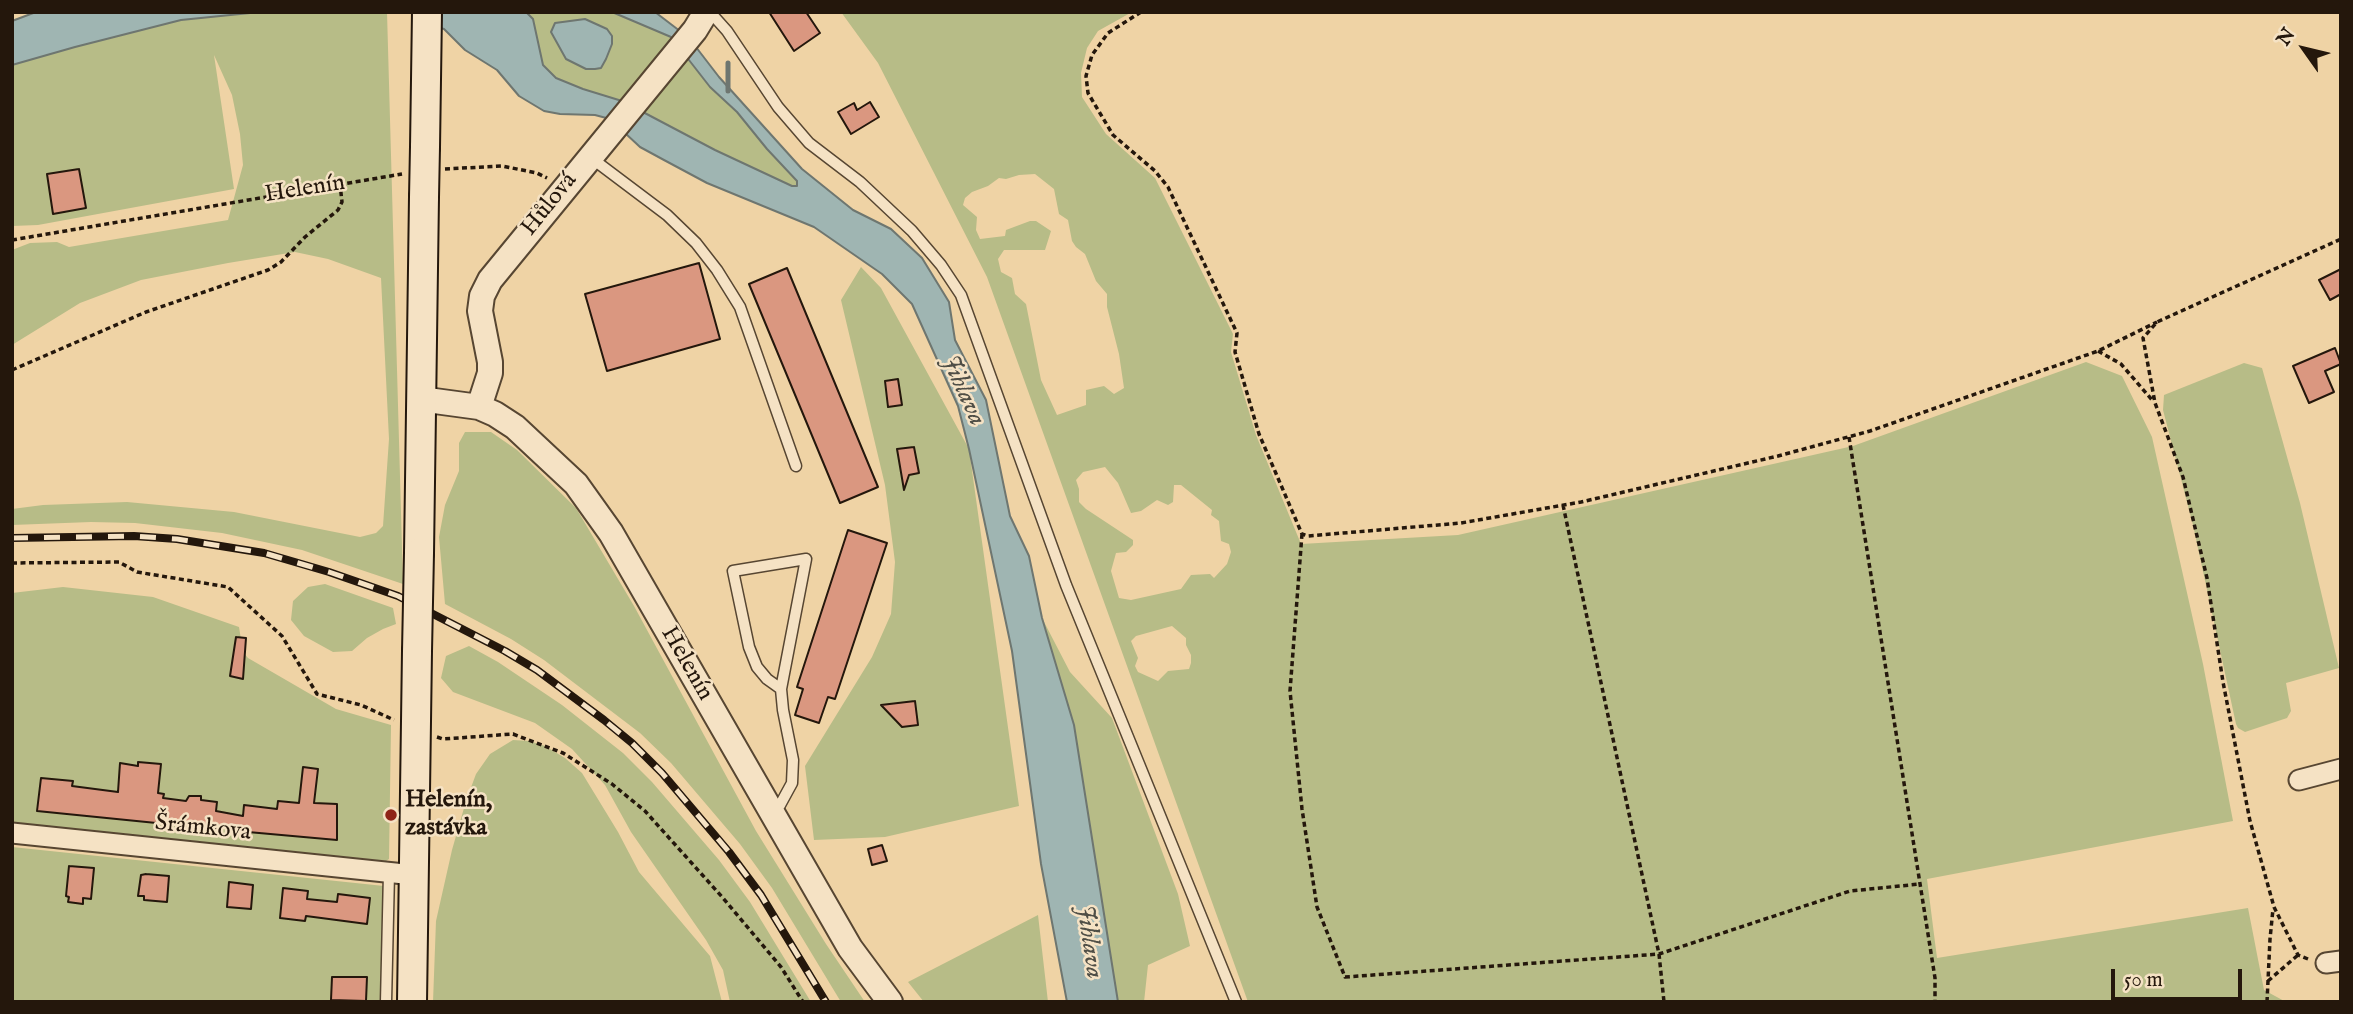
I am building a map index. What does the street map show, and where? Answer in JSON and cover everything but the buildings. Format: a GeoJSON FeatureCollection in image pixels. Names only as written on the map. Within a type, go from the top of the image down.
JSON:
{"type":"FeatureCollection","features":[{"type":"Feature","properties":{"kind":"main road"},"geometry":{"type":"LineString","coordinates":[[412,1002],[402,874],[415,729],[427,20]]}},
{"type":"Feature","properties":{"kind":"street","name":"Hůlová"},"geometry":{"type":"LineString","coordinates":[[479,407],[490,373],[480,311],[482,296],[490,280],[704,18]]}},
{"type":"Feature","properties":{"kind":"street","name":"Helenín"},"geometry":{"type":"LineString","coordinates":[[420,399],[479,407],[515,428],[576,484],[611,533],[850,948],[890,1002]]}},
{"type":"Feature","properties":{"kind":"street"},"geometry":{"type":"LineString","coordinates":[[2299,780],[2341,769]]}},
{"type":"Feature","properties":{"kind":"street","name":"Šrámkova"},"geometry":{"type":"LineString","coordinates":[[12,833],[402,874]]}},
{"type":"Feature","properties":{"kind":"lane"},"geometry":{"type":"LineString","coordinates":[[704,18],[727,32],[778,107],[809,143],[860,182],[912,231],[941,265],[961,295],[1066,585],[1236,1002]]}},
{"type":"Feature","properties":{"kind":"lane"},"geometry":{"type":"LineString","coordinates":[[589,157],[667,215],[696,243],[718,270],[740,307],[796,466]]}},
{"type":"Feature","properties":{"kind":"lane"},"geometry":{"type":"LineString","coordinates":[[772,811],[780,805],[792,783],[793,760],[781,689],[806,559],[733,571],[749,647],[757,667],[781,689]]}},
{"type":"Feature","properties":{"kind":"lane"},"geometry":{"type":"LineString","coordinates":[[386,1002],[402,874]]}},
{"type":"Feature","properties":{"kind":"path"},"geometry":{"type":"LineString","coordinates":[[1141,12],[1108,33],[1092,55],[1086,76],[1088,93],[1113,135],[1155,171],[1168,187],[1237,333],[1235,352],[1259,433],[1305,535],[1291,704],[1302,809],[1317,907],[1345,977],[1659,954],[1850,891],[1920,884]]}},
{"type":"Feature","properties":{"kind":"path"},"geometry":{"type":"LineString","coordinates":[[444,169],[502,166],[537,173],[565,186]]}},
{"type":"Feature","properties":{"kind":"path","name":"Helenín"},"geometry":{"type":"LineString","coordinates":[[12,240],[407,174]]}},
{"type":"Feature","properties":{"kind":"path"},"geometry":{"type":"LineString","coordinates":[[12,370],[146,312],[268,270],[281,262],[305,237],[338,210],[342,202],[340,184]]}},
{"type":"Feature","properties":{"kind":"path"},"geometry":{"type":"LineString","coordinates":[[1305,535],[1461,523],[1563,505],[1849,437],[2098,351],[2341,239]]}},
{"type":"Feature","properties":{"kind":"path"},"geometry":{"type":"LineString","coordinates":[[2157,322],[2143,338],[2155,403],[2183,477],[2204,565],[2248,810],[2274,907],[2298,955]]}},
{"type":"Feature","properties":{"kind":"path"},"geometry":{"type":"LineString","coordinates":[[2098,351],[2121,364],[2155,403]]}},
{"type":"Feature","properties":{"kind":"path"},"geometry":{"type":"LineString","coordinates":[[1849,437],[1935,978],[1935,1002]]}},
{"type":"Feature","properties":{"kind":"path"},"geometry":{"type":"LineString","coordinates":[[1563,505],[1659,954],[1664,1002]]}},
{"type":"Feature","properties":{"kind":"path"},"geometry":{"type":"LineString","coordinates":[[12,563],[119,562],[136,572],[228,587],[282,636],[317,694],[361,705],[443,739],[513,734],[563,752],[612,783],[645,811],[781,967],[803,1002]]}},
{"type":"Feature","properties":{"kind":"path"},"geometry":{"type":"LineString","coordinates":[[2267,1002],[2274,907]]}},
{"type":"Feature","properties":{"kind":"path"},"geometry":{"type":"LineString","coordinates":[[2298,955],[2334,962]]}},
{"type":"Feature","properties":{"kind":"path"},"geometry":{"type":"LineString","coordinates":[[2267,982],[2298,955]]}},
{"type":"Feature","properties":{"kind":"green space"},"geometry":{"type":"Polygon","coordinates":[[[260,12],[387,12],[403,584],[302,550],[222,533],[135,523],[12,525],[12,509],[43,505],[127,502],[234,512],[360,537],[376,533],[383,526],[389,439],[381,278],[328,259],[295,252],[228,263],[141,280],[80,303],[12,345],[12,250],[30,243],[57,242],[69,247],[228,220],[243,165],[232,95],[214,55],[234,189],[38,225],[12,226],[12,65],[181,20],[260,12]]]}},
{"type":"Feature","properties":{"kind":"green space"},"geometry":{"type":"Polygon","coordinates":[[[526,12],[612,12],[671,37],[710,87],[735,110],[797,181],[798,186],[792,186],[715,150],[622,101],[556,78],[543,65],[533,19],[526,12]],[[585,19],[559,23],[558,42],[566,59],[606,59],[612,44],[585,19]]]}},
{"type":"Feature","properties":{"kind":"green space"},"geometry":{"type":"Polygon","coordinates":[[[841,12],[1132,12],[1098,31],[1087,48],[1081,73],[1082,97],[1106,134],[1155,178],[1233,334],[1231,352],[1256,435],[1301,544],[1458,535],[1853,446],[2086,362],[2122,376],[2152,437],[2203,664],[2233,821],[1927,879],[1937,958],[2248,908],[2264,990],[2286,1002],[1248,1002],[987,277],[878,63],[841,12]],[[1035,174],[999,178],[972,192],[965,198],[963,205],[977,217],[976,230],[980,239],[1005,236],[1006,230],[1030,221],[1036,221],[1051,231],[1045,250],[1004,250],[998,259],[1001,272],[1012,278],[1015,294],[1026,304],[1041,380],[1057,415],[1086,405],[1086,390],[1104,386],[1114,394],[1124,388],[1107,307],[1107,294],[1096,281],[1085,254],[1072,241],[1068,220],[1059,214],[1054,189],[1035,174]],[[1105,467],[1083,472],[1076,480],[1079,502],[1133,540],[1133,545],[1126,552],[1116,553],[1111,571],[1119,598],[1131,600],[1181,589],[1191,575],[1210,574],[1214,578],[1227,564],[1231,552],[1229,544],[1221,541],[1219,521],[1211,515],[1212,510],[1181,485],[1174,485],[1173,502],[1168,505],[1157,500],[1141,511],[1131,513],[1118,483],[1105,467]],[[1172,626],[1136,636],[1131,641],[1138,658],[1135,666],[1138,672],[1158,681],[1168,671],[1189,669],[1191,655],[1186,638],[1172,626]]]}},
{"type":"Feature","properties":{"kind":"green space"},"geometry":{"type":"Polygon","coordinates":[[[861,267],[881,288],[969,449],[1019,806],[885,837],[814,840],[805,766],[872,657],[891,614],[895,562],[885,485],[841,300],[861,267]]]}},
{"type":"Feature","properties":{"kind":"green space"},"geometry":{"type":"Polygon","coordinates":[[[2244,363],[2262,368],[2300,503],[2339,668],[2286,683],[2291,711],[2287,718],[2245,732],[2236,724],[2193,525],[2163,410],[2164,395],[2244,363]]]}},
{"type":"Feature","properties":{"kind":"green space"},"geometry":{"type":"Polygon","coordinates":[[[465,432],[491,432],[517,450],[576,508],[634,606],[756,831],[865,1002],[841,1002],[772,888],[740,844],[671,763],[640,733],[544,660],[445,604],[439,537],[445,505],[459,471],[459,443],[465,432]]]}},
{"type":"Feature","properties":{"kind":"green space"},"geometry":{"type":"Polygon","coordinates":[[[325,584],[393,608],[396,624],[367,638],[352,651],[333,652],[304,636],[291,620],[293,601],[308,587],[325,584]]]}},
{"type":"Feature","properties":{"kind":"green space"},"geometry":{"type":"Polygon","coordinates":[[[63,587],[153,597],[239,627],[243,652],[248,658],[336,709],[391,725],[389,859],[386,861],[12,822],[12,593],[63,587]]]}},
{"type":"Feature","properties":{"kind":"green space"},"geometry":{"type":"Polygon","coordinates":[[[1042,618],[1070,672],[1112,718],[1178,894],[1190,946],[1148,965],[1144,1002],[1117,1002],[1074,725],[1042,618]]]}},
{"type":"Feature","properties":{"kind":"green space"},"geometry":{"type":"Polygon","coordinates":[[[469,646],[562,705],[623,753],[652,782],[719,860],[750,902],[811,1002],[730,1002],[723,970],[706,940],[631,832],[605,785],[572,749],[535,723],[453,692],[441,678],[446,656],[469,646]]]}},
{"type":"Feature","properties":{"kind":"green space"},"geometry":{"type":"Polygon","coordinates":[[[513,740],[545,746],[582,773],[639,872],[710,956],[722,1002],[433,1002],[436,921],[466,801],[476,774],[490,754],[513,740]]]}},
{"type":"Feature","properties":{"kind":"green space"},"geometry":{"type":"Polygon","coordinates":[[[12,847],[384,886],[381,1002],[12,1002],[12,847]]]}},
{"type":"Feature","properties":{"kind":"green space"},"geometry":{"type":"Polygon","coordinates":[[[1038,915],[1048,1002],[924,1002],[908,982],[1038,915]]]}},
{"type":"Feature","properties":{"kind":"water"},"geometry":{"type":"Polygon","coordinates":[[[36,12],[260,12],[181,20],[12,65],[12,21],[36,12]]]}},
{"type":"Feature","properties":{"kind":"water","name":"Jihlava"},"geometry":{"type":"Polygon","coordinates":[[[417,12],[526,12],[533,19],[543,65],[556,78],[622,101],[715,150],[797,186],[797,181],[737,112],[710,87],[671,37],[612,12],[655,12],[689,38],[719,77],[802,169],[853,210],[891,229],[922,258],[949,302],[955,340],[986,400],[1010,516],[1029,556],[1042,618],[1074,725],[1118,1002],[1067,1002],[1041,864],[1012,651],[969,449],[958,406],[912,304],[882,274],[814,227],[707,183],[640,147],[610,119],[595,115],[544,111],[519,96],[497,70],[465,50],[444,29],[427,24],[417,12]]]}},
{"type":"Feature","properties":{"kind":"water"},"geometry":{"type":"Polygon","coordinates":[[[585,19],[607,29],[612,36],[612,44],[601,68],[586,69],[566,59],[551,32],[555,23],[585,19]]]}},
{"type":"Feature","properties":{"kind":"waterway"},"geometry":{"type":"LineString","coordinates":[[728,63],[728,91]]}},
{"type":"Feature","properties":{"kind":"railway"},"geometry":{"type":"LineString","coordinates":[[12,538],[134,536],[177,539],[264,553],[398,596],[505,651],[537,670],[604,720],[662,773],[729,852],[761,895],[826,1002]]}},
{"type":"Feature","properties":{"kind":"place","name":"Helenín, zastávka"},"geometry":{"type":"Point","coordinates":[391,815]}}]}
